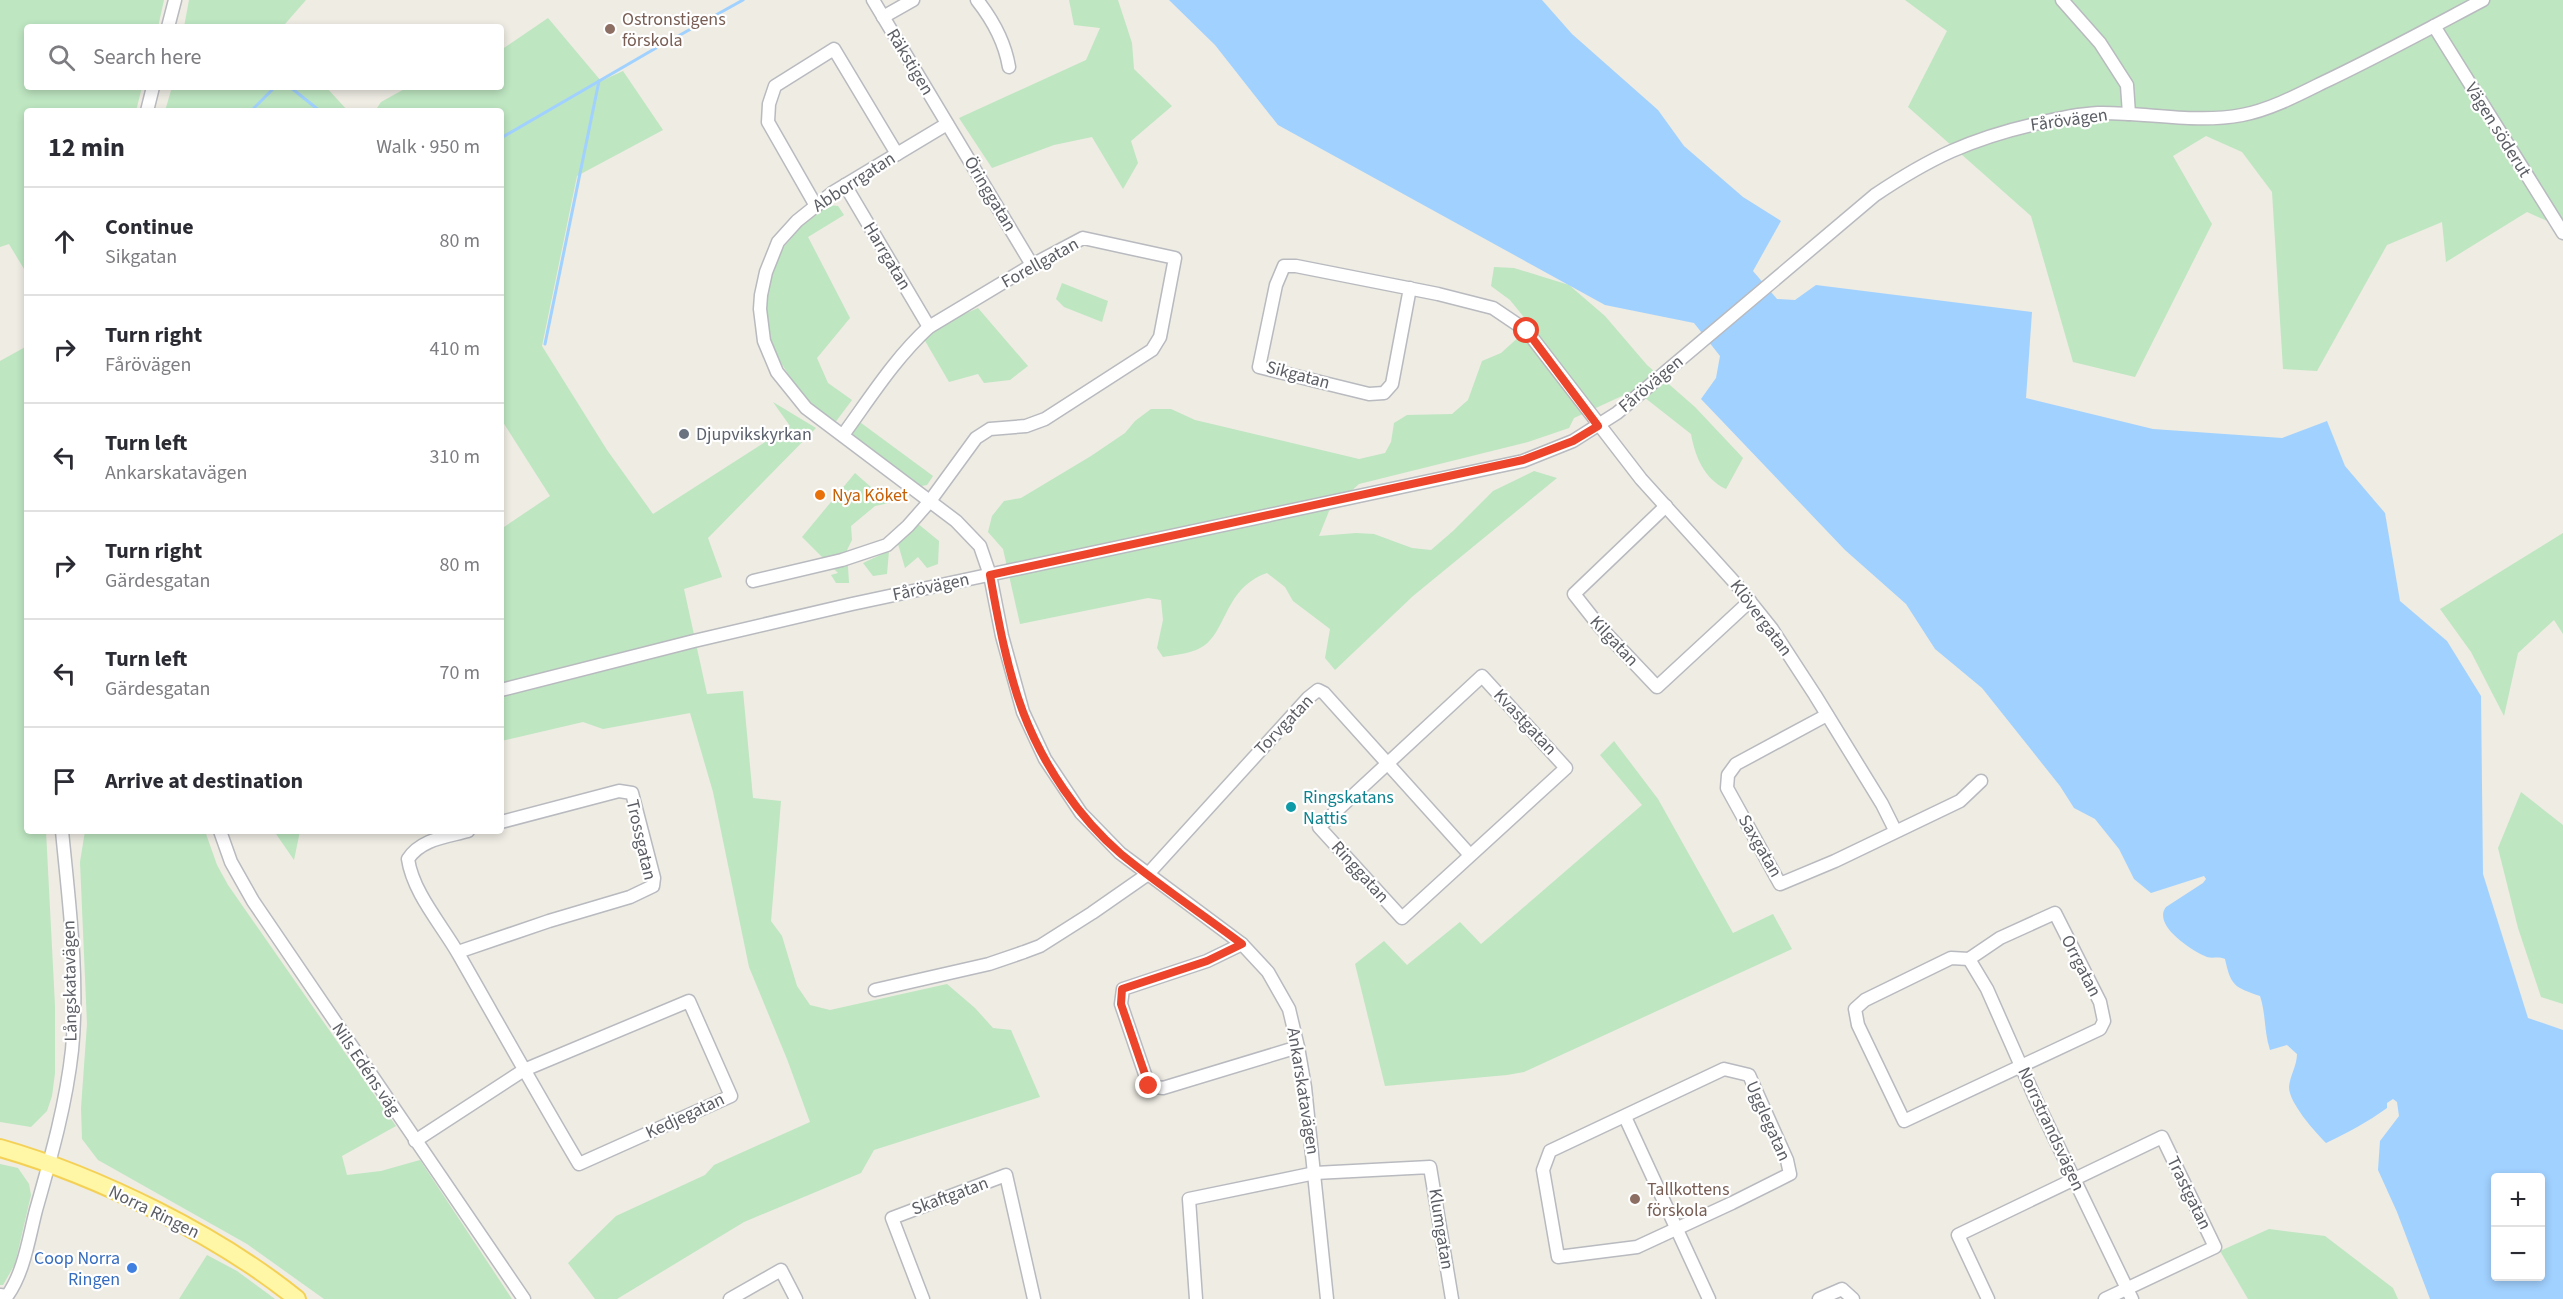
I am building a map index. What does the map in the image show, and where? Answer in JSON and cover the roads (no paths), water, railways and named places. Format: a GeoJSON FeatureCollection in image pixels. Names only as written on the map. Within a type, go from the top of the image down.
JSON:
{"type":"FeatureCollection","features":[{"type":"Feature","properties":{"kind":"main road","name":"Norra Ringen"},"geometry":{"type":"LineString","coordinates":[[0,1148],[49,1164],[128,1198],[206,1237],[297,1299]]}},
{"type":"Feature","properties":{"kind":"street"},"geometry":{"type":"LineString","coordinates":[[169,24],[175,0]]}},
{"type":"Feature","properties":{"kind":"street","name":"Räkstigen"},"geometry":{"type":"LineString","coordinates":[[873,0],[947,124]]}},
{"type":"Feature","properties":{"kind":"street"},"geometry":{"type":"LineString","coordinates":[[883,17],[913,0]]}},
{"type":"Feature","properties":{"kind":"street"},"geometry":{"type":"LineString","coordinates":[[976,0],[1006,50],[1009,67]]}},
{"type":"Feature","properties":{"kind":"street"},"geometry":{"type":"LineString","coordinates":[[2062,0],[2100,44],[2127,85],[2129,114]]}},
{"type":"Feature","properties":{"kind":"street","name":"Fårövägen"},"geometry":{"type":"LineString","coordinates":[[504,689],[720,635],[1523,460],[1573,441],[1636,398],[1875,195],[1916,167],[1958,147],[2006,131],[2054,119],[2096,113],[2195,118],[2243,115],[2293,97],[2483,0]]}},
{"type":"Feature","properties":{"kind":"street","name":"Vägen söderut"},"geometry":{"type":"LineString","coordinates":[[2434,26],[2563,233]]}},
{"type":"Feature","properties":{"kind":"street"},"geometry":{"type":"LineString","coordinates":[[816,206],[768,122],[769,104],[776,86],[834,49],[897,154]]}},
{"type":"Feature","properties":{"kind":"street"},"geometry":{"type":"LineString","coordinates":[[148,108],[152,90]]}},
{"type":"Feature","properties":{"kind":"street","name":"Abborrgatan"},"geometry":{"type":"LineString","coordinates":[[947,124],[845,185],[797,221],[778,242],[766,272],[760,309],[764,341],[777,372],[806,408],[956,521],[980,546],[990,575]]}},
{"type":"Feature","properties":{"kind":"street","name":"Öringgatan"},"geometry":{"type":"LineString","coordinates":[[947,124],[1032,265]]}},
{"type":"Feature","properties":{"kind":"street","name":"Harrgatan"},"geometry":{"type":"LineString","coordinates":[[845,185],[929,327]]}},
{"type":"Feature","properties":{"kind":"street","name":"Forellgatan"},"geometry":{"type":"LineString","coordinates":[[843,435],[881,381],[914,340],[929,327],[1032,265],[1083,238],[1175,258],[1160,337],[1152,350],[1045,420],[1026,426],[990,429],[976,438],[930,501]]}},
{"type":"Feature","properties":{"kind":"street","name":"Sikgatan"},"geometry":{"type":"LineString","coordinates":[[1410,288],[1392,384],[1384,393],[1369,394],[1258,367],[1276,285],[1284,266],[1296,266],[1410,288],[1493,308],[1527,331],[1598,426]]}},
{"type":"Feature","properties":{"kind":"street","name":"Klövergatan"},"geometry":{"type":"LineString","coordinates":[[1598,426],[1772,629],[1827,715],[1895,830]]}},
{"type":"Feature","properties":{"kind":"street"},"geometry":{"type":"LineString","coordinates":[[753,581],[842,560],[887,545],[930,501]]}},
{"type":"Feature","properties":{"kind":"street","name":"Kilgatan"},"geometry":{"type":"LineString","coordinates":[[1666,506],[1574,594],[1600,627],[1657,687],[1750,601]]}},
{"type":"Feature","properties":{"kind":"street","name":"Ankarskatavägen"},"geometry":{"type":"LineString","coordinates":[[990,575],[1002,636],[1023,712],[1045,759],[1081,813],[1120,853],[1242,944],[1268,972],[1289,1009],[1298,1047],[1315,1173],[1327,1299]]}},
{"type":"Feature","properties":{"kind":"street","name":"Kvastgatan"},"geometry":{"type":"LineString","coordinates":[[1387,763],[1482,676],[1566,768],[1470,855]]}},
{"type":"Feature","properties":{"kind":"street","name":"Torvgatan"},"geometry":{"type":"LineString","coordinates":[[1148,874],[1318,690],[1324,693],[1470,855]]}},
{"type":"Feature","properties":{"kind":"street","name":"Saxgatan"},"geometry":{"type":"LineString","coordinates":[[1827,715],[1736,764],[1728,775],[1727,788],[1780,884],[1835,861],[1895,830],[1960,801],[1981,781]]}},
{"type":"Feature","properties":{"kind":"street","name":"Ringgatan"},"geometry":{"type":"LineString","coordinates":[[1387,763],[1318,827],[1402,918],[1470,855]]}},
{"type":"Feature","properties":{"kind":"street","name":"Trossgatan"},"geometry":{"type":"LineString","coordinates":[[458,952],[549,921],[630,897],[653,886],[651,868],[632,793],[619,791],[504,821]]}},
{"type":"Feature","properties":{"kind":"street","name":"Långskatavägen"},"geometry":{"type":"LineString","coordinates":[[0,1295],[7,1296],[16,1280],[63,1111],[72,1048],[74,982],[62,834]]}},
{"type":"Feature","properties":{"kind":"street","name":"Nils Edéns väg"},"geometry":{"type":"LineString","coordinates":[[221,834],[231,862],[253,901],[524,1299]]}},
{"type":"Feature","properties":{"kind":"street"},"geometry":{"type":"LineString","coordinates":[[457,834],[430,841],[415,849],[408,859],[410,874],[458,952],[524,1070]]}},
{"type":"Feature","properties":{"kind":"street"},"geometry":{"type":"LineString","coordinates":[[875,990],[989,964],[1040,946],[1148,874]]}},
{"type":"Feature","properties":{"kind":"street","name":"Orrgatan"},"geometry":{"type":"LineString","coordinates":[[1969,960],[2000,938],[2055,914],[2100,1002],[2104,1020],[2100,1029],[2021,1066]]}},
{"type":"Feature","properties":{"kind":"street"},"geometry":{"type":"LineString","coordinates":[[1242,944],[1207,961],[1122,989],[1121,1004],[1149,1086],[1162,1089],[1298,1047]]}},
{"type":"Feature","properties":{"kind":"street"},"geometry":{"type":"LineString","coordinates":[[1969,960],[1951,958],[1865,1000],[1855,1009],[1858,1025],[1904,1121],[2021,1066]]}},
{"type":"Feature","properties":{"kind":"street","name":"Norrstrandsvägen"},"geometry":{"type":"LineString","coordinates":[[1969,960],[1987,989],[2129,1294]]}},
{"type":"Feature","properties":{"kind":"street","name":"Kedjegatan"},"geometry":{"type":"LineString","coordinates":[[415,1141],[524,1070],[689,1000],[732,1096],[579,1164],[524,1070]]}},
{"type":"Feature","properties":{"kind":"street","name":"Ugglegatan"},"geometry":{"type":"LineString","coordinates":[[1625,1117],[1724,1069],[1749,1075],[1787,1160],[1790,1174],[1676,1230]]}},
{"type":"Feature","properties":{"kind":"street"},"geometry":{"type":"LineString","coordinates":[[1676,1230],[1637,1247],[1558,1257],[1543,1170],[1550,1152],[1625,1117],[1709,1299]]}},
{"type":"Feature","properties":{"kind":"street","name":"Trastgatan"},"geometry":{"type":"LineString","coordinates":[[2074,1178],[2162,1137],[2216,1247],[2129,1294]]}},
{"type":"Feature","properties":{"kind":"street","name":"Klumgatan"},"geometry":{"type":"LineString","coordinates":[[1315,1173],[1430,1167],[1452,1299]]}},
{"type":"Feature","properties":{"kind":"street"},"geometry":{"type":"LineString","coordinates":[[1196,1299],[1189,1198],[1315,1173]]}},
{"type":"Feature","properties":{"kind":"street","name":"Skaftgatan"},"geometry":{"type":"LineString","coordinates":[[923,1299],[892,1218],[1006,1175],[1034,1299]]}},
{"type":"Feature","properties":{"kind":"street"},"geometry":{"type":"LineString","coordinates":[[1988,1299],[1958,1235],[2074,1178]]}},
{"type":"Feature","properties":{"kind":"street"},"geometry":{"type":"LineString","coordinates":[[730,1299],[781,1270],[796,1299]]}},
{"type":"Feature","properties":{"kind":"street"},"geometry":{"type":"LineString","coordinates":[[1819,1299],[1842,1289],[1853,1299]]}},
{"type":"Feature","properties":{"kind":"street"},"geometry":{"type":"LineString","coordinates":[[2105,1299],[2129,1294]]}},
{"type":"Feature","properties":{"kind":"water"},"geometry":{"type":"Polygon","coordinates":[[[1169,0],[1542,0],[1572,34],[1658,110],[1684,146],[1743,197],[1781,221],[1753,271],[1777,299],[1795,300],[1816,285],[2032,312],[2026,398],[2153,429],[2282,438],[2327,421],[2345,466],[2385,513],[2400,601],[2447,641],[2481,696],[2483,874],[2528,1018],[2563,1030],[2563,1299],[2430,1299],[2397,1212],[2378,1170],[2380,1141],[2399,1116],[2397,1102],[2393,1099],[2387,1103],[2387,1108],[2372,1118],[2326,1143],[2316,1132],[2303,1117],[2290,1094],[2289,1087],[2297,1054],[2287,1045],[2270,1050],[2260,996],[2235,984],[2229,975],[2225,959],[2207,957],[2192,949],[2164,922],[2163,914],[2166,907],[2203,883],[2206,879],[2204,876],[2151,893],[2134,879],[2119,849],[2095,819],[2074,808],[2060,786],[1982,688],[1935,649],[1906,604],[1845,550],[1701,399],[1716,378],[1720,356],[1694,323],[1605,305],[1278,125],[1215,45],[1169,0]]]}},
{"type":"Feature","properties":{"kind":"waterway"},"geometry":{"type":"LineString","coordinates":[[671,40],[743,0]]}},
{"type":"Feature","properties":{"kind":"waterway"},"geometry":{"type":"LineString","coordinates":[[504,136],[656,48]]}},
{"type":"Feature","properties":{"kind":"waterway"},"geometry":{"type":"LineString","coordinates":[[545,344],[599,81]]}},
{"type":"Feature","properties":{"kind":"waterway"},"geometry":{"type":"LineString","coordinates":[[254,108],[272,90]]}},
{"type":"Feature","properties":{"kind":"waterway"},"geometry":{"type":"LineString","coordinates":[[294,90],[316,108]]}},
{"type":"Feature","properties":{"kind":"place","name":"Ostronstigens förskola"},"geometry":{"type":"Point","coordinates":[610,29]}},
{"type":"Feature","properties":{"kind":"place","name":"Djupvikskyrkan"},"geometry":{"type":"Point","coordinates":[684,434]}},
{"type":"Feature","properties":{"kind":"place","name":"Nya Köket"},"geometry":{"type":"Point","coordinates":[820,495]}},
{"type":"Feature","properties":{"kind":"place","name":"Ringskatans Nattis"},"geometry":{"type":"Point","coordinates":[1291,807]}},
{"type":"Feature","properties":{"kind":"place","name":"Tallkottens förskola"},"geometry":{"type":"Point","coordinates":[1635,1199]}},
{"type":"Feature","properties":{"kind":"place","name":"Coop Norra Ringen"},"geometry":{"type":"Point","coordinates":[132,1268]}}]}
